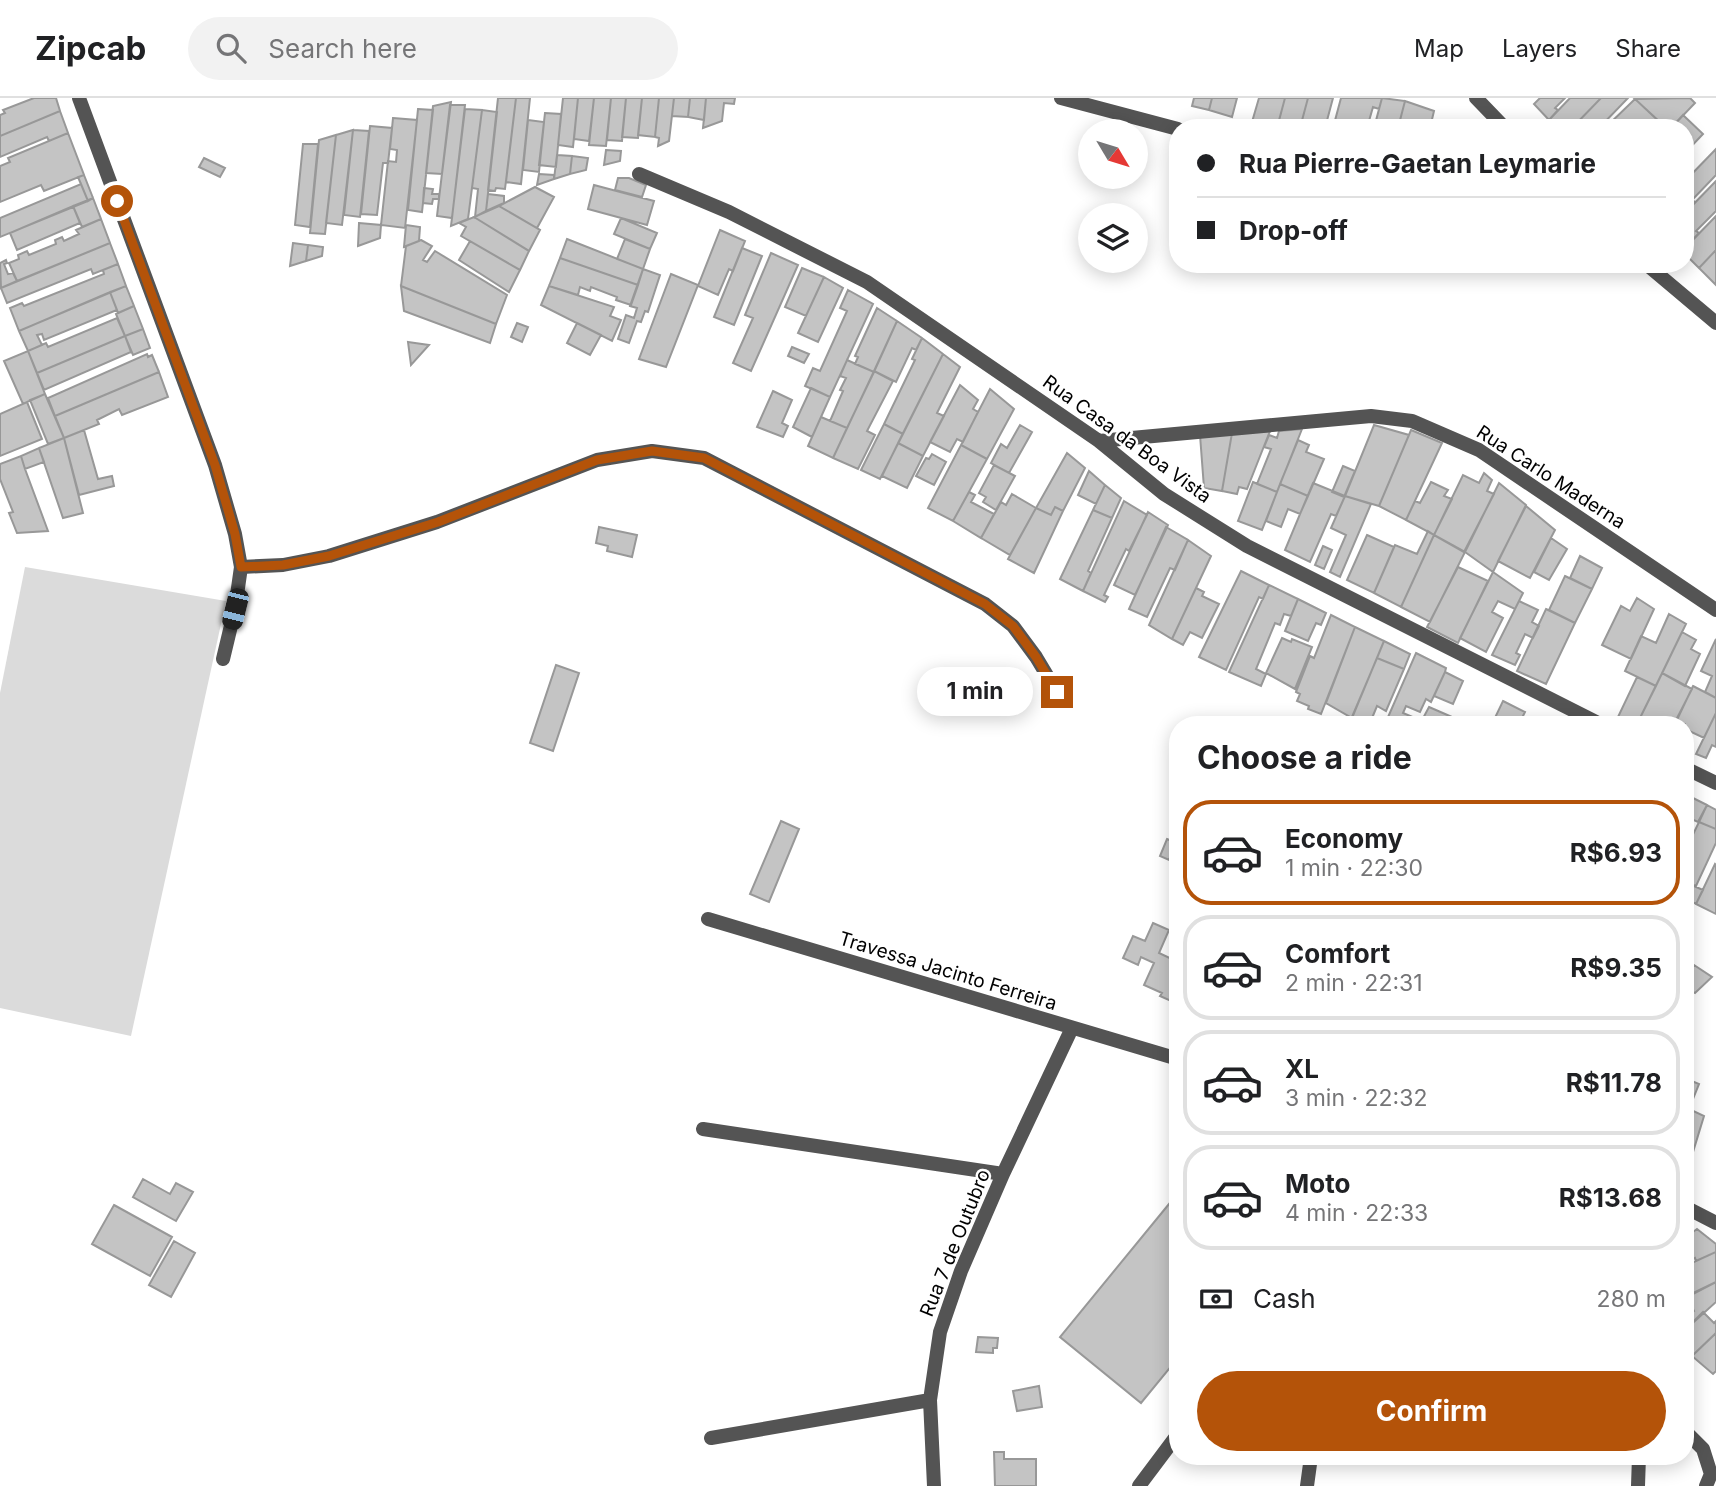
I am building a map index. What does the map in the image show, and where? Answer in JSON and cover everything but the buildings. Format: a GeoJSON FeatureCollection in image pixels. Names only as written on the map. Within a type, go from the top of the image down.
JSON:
{"type":"FeatureCollection","features":[{"type":"Feature","properties":{"kind":"street"},"geometry":{"type":"LineString","coordinates":[[79,98],[215,465],[233,524],[241,567],[235,609],[223,659]]}},
{"type":"Feature","properties":{"kind":"street"},"geometry":{"type":"LineString","coordinates":[[1476,98],[1496,119]]}},
{"type":"Feature","properties":{"kind":"street"},"geometry":{"type":"LineString","coordinates":[[1068,99],[1169,127]]}},
{"type":"Feature","properties":{"kind":"street","name":"Rua Casa da Boa Vista"},"geometry":{"type":"LineString","coordinates":[[639,174],[729,212],[866,282],[1099,441],[1164,494],[1247,546],[1584,716]]}},
{"type":"Feature","properties":{"kind":"street"},"geometry":{"type":"LineString","coordinates":[[1657,273],[1716,323]]}},
{"type":"Feature","properties":{"kind":"street","name":"Rua Carlo Maderna"},"geometry":{"type":"LineString","coordinates":[[1099,441],[1371,416],[1412,421],[1479,450],[1716,610]]}},
{"type":"Feature","properties":{"kind":"street"},"geometry":{"type":"LineString","coordinates":[[241,567],[283,565],[329,556],[438,522],[597,460],[652,451],[704,458],[985,604],[1013,626],[1057,692]]}},
{"type":"Feature","properties":{"kind":"street"},"geometry":{"type":"LineString","coordinates":[[1694,772],[1716,783]]}},
{"type":"Feature","properties":{"kind":"street","name":"Travessa Jacinto Ferreira"},"geometry":{"type":"LineString","coordinates":[[708,919],[1169,1056]]}},
{"type":"Feature","properties":{"kind":"street","name":"Rua 7 de Outubro"},"geometry":{"type":"LineString","coordinates":[[934,1486],[930,1400],[940,1332],[961,1271],[1003,1174],[1072,1028]]}},
{"type":"Feature","properties":{"kind":"street"},"geometry":{"type":"LineString","coordinates":[[703,1129],[1003,1174]]}},
{"type":"Feature","properties":{"kind":"street"},"geometry":{"type":"LineString","coordinates":[[1694,1212],[1716,1223]]}},
{"type":"Feature","properties":{"kind":"street"},"geometry":{"type":"LineString","coordinates":[[711,1438],[930,1400]]}},
{"type":"Feature","properties":{"kind":"street"},"geometry":{"type":"LineString","coordinates":[[1694,1440],[1703,1448],[1711,1474],[1706,1486]]}},
{"type":"Feature","properties":{"kind":"street"},"geometry":{"type":"LineString","coordinates":[[1139,1486],[1169,1446]]}},
{"type":"Feature","properties":{"kind":"street"},"geometry":{"type":"LineString","coordinates":[[1307,1486],[1310,1465]]}},
{"type":"Feature","properties":{"kind":"street"},"geometry":{"type":"LineString","coordinates":[[1638,1486],[1639,1465]]}},
{"type":"Feature","properties":{"kind":"shaded area"},"geometry":{"type":"Polygon","coordinates":[[[25,567],[226,601],[131,1036],[0,1008],[0,693],[25,567]]]}},
{"type":"Feature","properties":{"kind":"route"},"geometry":{"type":"LineString","coordinates":[[117,201],[215,465],[235,534],[241,567],[283,565],[329,556],[438,522],[597,460],[652,451],[704,458],[985,604],[1013,626],[1057,692]]}}]}
